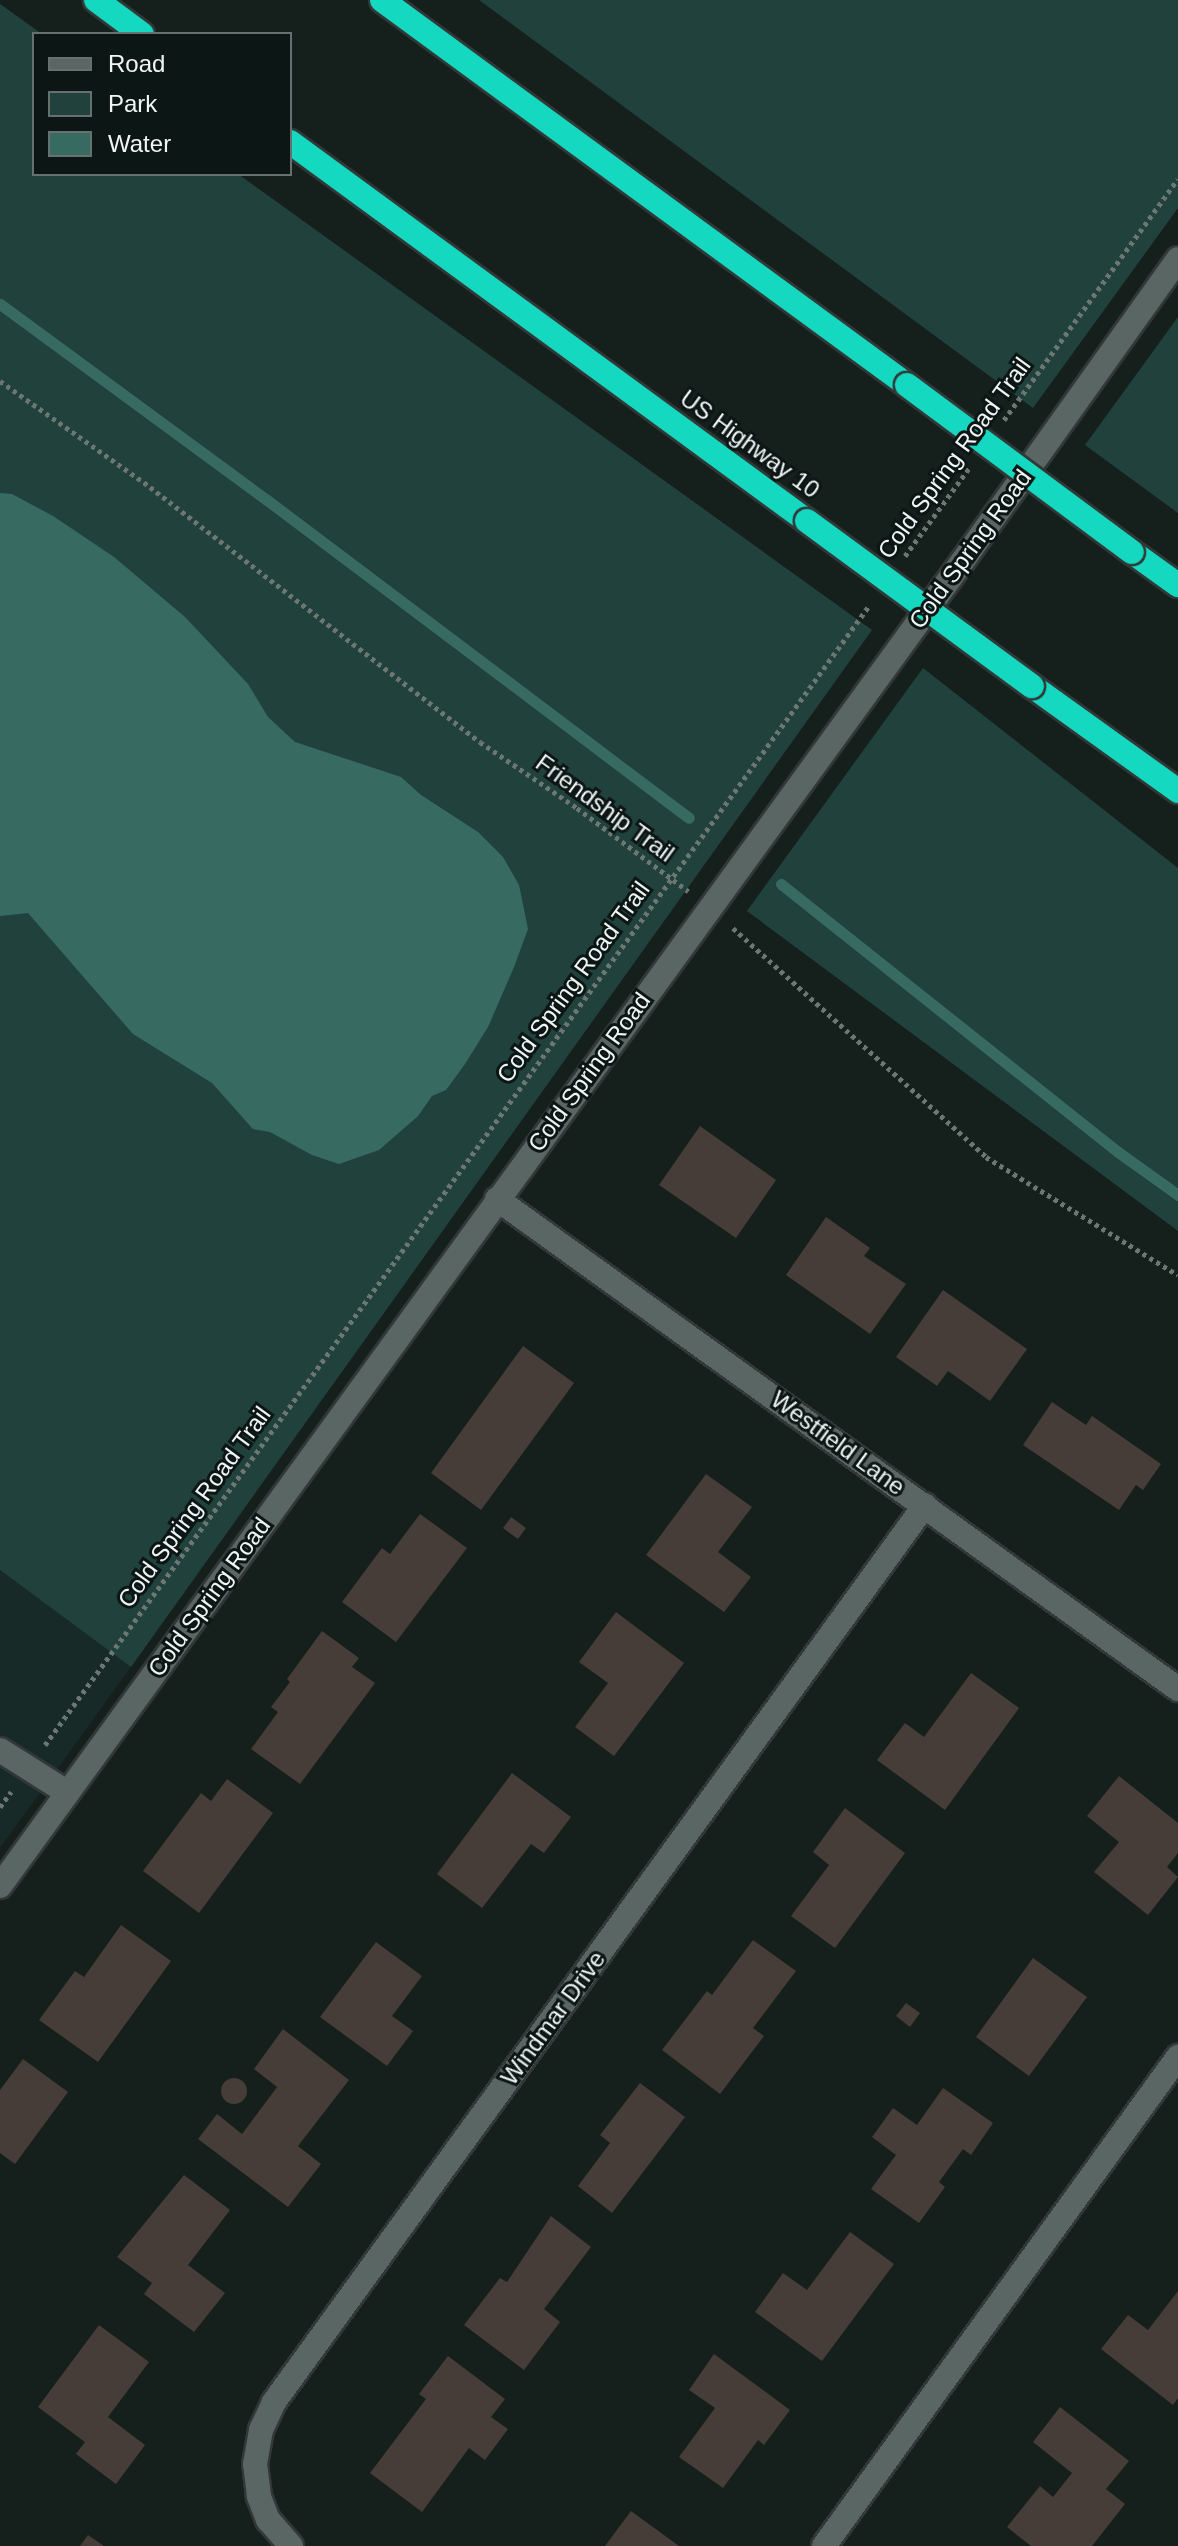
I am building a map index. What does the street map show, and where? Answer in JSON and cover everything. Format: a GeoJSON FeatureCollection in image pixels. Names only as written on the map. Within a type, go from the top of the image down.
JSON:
{"type":"FeatureCollection","features":[{"type":"Feature","properties":{"kind":"highway"},"geometry":{"type":"LineString","coordinates":[[96,0],[139,32]]}},
{"type":"Feature","properties":{"kind":"highway"},"geometry":{"type":"LineString","coordinates":[[382,0],[1178,585]]}},
{"type":"Feature","properties":{"kind":"highway","name":"US Highway 10"},"geometry":{"type":"LineString","coordinates":[[292,143],[1178,791]]}},
{"type":"Feature","properties":{"kind":"street","name":"Cold Spring Road"},"geometry":{"type":"LineString","coordinates":[[0,1886],[962,562],[1178,259]]}},
{"type":"Feature","properties":{"kind":"street","name":"Westfield Lane"},"geometry":{"type":"LineString","coordinates":[[497,1199],[1178,1689]]}},
{"type":"Feature","properties":{"kind":"street","name":"Windmar Drive"},"geometry":{"type":"LineString","coordinates":[[291,2546],[268,2520],[257,2485],[255,2464],[261,2430],[274,2402],[925,1505]]}},
{"type":"Feature","properties":{"kind":"street"},"geometry":{"type":"LineString","coordinates":[[0,1750],[68,1793]]}},
{"type":"Feature","properties":{"kind":"street"},"geometry":{"type":"LineString","coordinates":[[824,2546],[1178,2057]]}},
{"type":"Feature","properties":{"kind":"path","name":"Cold Spring Road Trail"},"geometry":{"type":"LineString","coordinates":[[1003,422],[1178,179]]}},
{"type":"Feature","properties":{"kind":"path","name":"Friendship Trail"},"geometry":{"type":"LineString","coordinates":[[0,381],[150,487],[480,742],[671,878],[823,1006],[918,1099],[986,1157],[1178,1275]]}},
{"type":"Feature","properties":{"kind":"path","name":"Cold Spring Road Trail"},"geometry":{"type":"LineString","coordinates":[[901,561],[975,460]]}},
{"type":"Feature","properties":{"kind":"path","name":"Cold Spring Road Trail"},"geometry":{"type":"LineString","coordinates":[[0,1807],[874,599]]}},
{"type":"Feature","properties":{"kind":"shaded area"},"geometry":{"type":"Polygon","coordinates":[[[0,1570],[131,1667],[0,1848],[0,1570]]]}},
{"type":"Feature","properties":{"kind":"green space"},"geometry":{"type":"Polygon","coordinates":[[[479,0],[1178,0],[1178,208],[1033,408],[479,0]]]}},
{"type":"Feature","properties":{"kind":"green space"},"geometry":{"type":"Polygon","coordinates":[[[0,4],[39,32],[32,32],[32,176],[241,176],[872,630],[131,1667],[0,1570],[0,4]]]}},
{"type":"Feature","properties":{"kind":"green space"},"geometry":{"type":"Polygon","coordinates":[[[1178,317],[1178,513],[1085,445],[1178,317]]]}},
{"type":"Feature","properties":{"kind":"green space"},"geometry":{"type":"Polygon","coordinates":[[[923,668],[1178,868],[1178,1231],[747,911],[923,668]]]}},
{"type":"Feature","properties":{"kind":"water"},"geometry":{"type":"Polygon","coordinates":[[[0,493],[12,494],[53,516],[114,557],[185,617],[248,684],[268,717],[295,742],[401,777],[421,795],[478,832],[503,857],[519,885],[528,929],[514,967],[488,1027],[446,1090],[432,1096],[418,1116],[379,1150],[339,1164],[312,1155],[270,1132],[253,1129],[212,1083],[133,1034],[28,913],[0,916],[0,493]]]}},
{"type":"Feature","properties":{"kind":"building"},"geometry":{"type":"Polygon","coordinates":[[[700,1126],[776,1180],[736,1238],[659,1185],[700,1126]]]}},
{"type":"Feature","properties":{"kind":"building"},"geometry":{"type":"Polygon","coordinates":[[[826,1217],[870,1248],[864,1256],[906,1284],[870,1334],[786,1275],[826,1217]]]}},
{"type":"Feature","properties":{"kind":"building"},"geometry":{"type":"Polygon","coordinates":[[[943,1290],[1027,1349],[990,1401],[948,1371],[937,1386],[896,1357],[943,1290]]]}},
{"type":"Feature","properties":{"kind":"building"},"geometry":{"type":"Polygon","coordinates":[[[523,1346],[574,1383],[481,1510],[431,1473],[523,1346]]]}},
{"type":"Feature","properties":{"kind":"building"},"geometry":{"type":"Polygon","coordinates":[[[1052,1402],[1086,1425],[1092,1416],[1161,1464],[1143,1490],[1136,1485],[1119,1510],[1023,1445],[1052,1402]]]}},
{"type":"Feature","properties":{"kind":"building"},"geometry":{"type":"Polygon","coordinates":[[[706,1474],[752,1507],[718,1552],[751,1577],[724,1612],[646,1555],[706,1474]]]}},
{"type":"Feature","properties":{"kind":"building"},"geometry":{"type":"Polygon","coordinates":[[[420,1514],[467,1548],[396,1642],[342,1602],[382,1548],[390,1554],[420,1514]]]}},
{"type":"Feature","properties":{"kind":"building"},"geometry":{"type":"Polygon","coordinates":[[[511,1517],[526,1528],[518,1539],[503,1528],[511,1517]]]}},
{"type":"Feature","properties":{"kind":"building"},"geometry":{"type":"Polygon","coordinates":[[[616,1612],[684,1663],[614,1756],[575,1727],[608,1683],[579,1662],[616,1612]]]}},
{"type":"Feature","properties":{"kind":"building"},"geometry":{"type":"Polygon","coordinates":[[[322,1631],[359,1658],[352,1667],[375,1683],[300,1784],[251,1749],[278,1712],[271,1707],[290,1682],[287,1679],[322,1631]]]}},
{"type":"Feature","properties":{"kind":"building"},"geometry":{"type":"Polygon","coordinates":[[[971,1673],[1019,1708],[945,1810],[877,1760],[905,1723],[924,1737],[971,1673]]]}},
{"type":"Feature","properties":{"kind":"building"},"geometry":{"type":"Polygon","coordinates":[[[512,1773],[571,1817],[544,1853],[531,1844],[482,1908],[437,1874],[512,1773]]]}},
{"type":"Feature","properties":{"kind":"building"},"geometry":{"type":"Polygon","coordinates":[[[1119,1776],[1178,1823],[1178,1853],[1167,1867],[1178,1877],[1148,1915],[1094,1872],[1119,1842],[1087,1816],[1119,1776]]]}},
{"type":"Feature","properties":{"kind":"building"},"geometry":{"type":"Polygon","coordinates":[[[227,1779],[273,1813],[199,1913],[143,1871],[201,1793],[211,1801],[227,1779]]]}},
{"type":"Feature","properties":{"kind":"building"},"geometry":{"type":"Polygon","coordinates":[[[845,1808],[905,1853],[835,1948],[791,1916],[829,1865],[813,1852],[845,1808]]]}},
{"type":"Feature","properties":{"kind":"building"},"geometry":{"type":"Polygon","coordinates":[[[121,1925],[171,1961],[98,2062],[39,2020],[75,1971],[84,1977],[121,1925]]]}},
{"type":"Feature","properties":{"kind":"building"},"geometry":{"type":"Polygon","coordinates":[[[753,1940],[796,1971],[753,2028],[764,2036],[720,2094],[662,2050],[707,1991],[712,1995],[753,1940]]]}},
{"type":"Feature","properties":{"kind":"building"},"geometry":{"type":"Polygon","coordinates":[[[376,1942],[422,1976],[392,2016],[413,2031],[387,2066],[320,2017],[376,1942]]]}},
{"type":"Feature","properties":{"kind":"building"},"geometry":{"type":"Polygon","coordinates":[[[1033,1958],[1087,1997],[1029,2076],[976,2037],[1033,1958]]]}},
{"type":"Feature","properties":{"kind":"building"},"geometry":{"type":"Polygon","coordinates":[[[906,2003],[920,2013],[910,2027],[896,2016],[906,2003]]]}},
{"type":"Feature","properties":{"kind":"building"},"geometry":{"type":"Polygon","coordinates":[[[283,2029],[349,2080],[298,2146],[321,2164],[288,2207],[198,2139],[217,2114],[242,2134],[277,2087],[254,2069],[283,2029]]]}},
{"type":"Feature","properties":{"kind":"building"},"geometry":{"type":"Polygon","coordinates":[[[23,2059],[68,2092],[15,2164],[0,2153],[0,2090],[23,2059]]]}},
{"type":"Feature","properties":{"kind":"building"},"geometry":{"type":"Polygon","coordinates":[[[234,2078],[243,2082],[247,2091],[243,2100],[234,2104],[225,2100],[221,2091],[225,2082],[234,2078]]]}},
{"type":"Feature","properties":{"kind":"building"},"geometry":{"type":"Polygon","coordinates":[[[640,2083],[685,2117],[612,2213],[578,2186],[610,2143],[600,2135],[640,2083]]]}},
{"type":"Feature","properties":{"kind":"building"},"geometry":{"type":"Polygon","coordinates":[[[943,2088],[993,2123],[971,2155],[963,2149],[939,2182],[945,2187],[919,2223],[871,2189],[896,2155],[872,2137],[893,2108],[917,2125],[943,2088]]]}},
{"type":"Feature","properties":{"kind":"building"},"geometry":{"type":"Polygon","coordinates":[[[184,2175],[230,2210],[188,2265],[225,2293],[194,2332],[144,2294],[152,2283],[117,2257],[184,2175]]]}},
{"type":"Feature","properties":{"kind":"building"},"geometry":{"type":"Polygon","coordinates":[[[551,2216],[591,2247],[544,2309],[560,2322],[524,2370],[464,2325],[500,2278],[507,2282],[551,2216]]]}},
{"type":"Feature","properties":{"kind":"building"},"geometry":{"type":"Polygon","coordinates":[[[850,2232],[894,2264],[822,2361],[755,2312],[783,2273],[807,2290],[850,2232]]]}},
{"type":"Feature","properties":{"kind":"building"},"geometry":{"type":"Polygon","coordinates":[[[1178,2291],[1178,2398],[1173,2405],[1101,2349],[1128,2315],[1148,2330],[1178,2291]]]}},
{"type":"Feature","properties":{"kind":"building"},"geometry":{"type":"Polygon","coordinates":[[[99,2325],[149,2362],[108,2417],[145,2445],[116,2484],[76,2454],[85,2442],[38,2407],[99,2325]]]}},
{"type":"Feature","properties":{"kind":"building"},"geometry":{"type":"Polygon","coordinates":[[[714,2354],[790,2410],[764,2445],[758,2440],[723,2488],[679,2457],[715,2408],[689,2390],[714,2354]]]}},
{"type":"Feature","properties":{"kind":"building"},"geometry":{"type":"Polygon","coordinates":[[[448,2356],[505,2399],[491,2417],[508,2429],[485,2460],[469,2448],[422,2512],[370,2473],[426,2399],[419,2394],[448,2356]]]}},
{"type":"Feature","properties":{"kind":"building"},"geometry":{"type":"Polygon","coordinates":[[[1060,2407],[1129,2461],[1106,2489],[1125,2504],[1092,2546],[1031,2546],[1007,2527],[1040,2486],[1053,2497],[1072,2473],[1033,2442],[1060,2407]]]}},
{"type":"Feature","properties":{"kind":"building"},"geometry":{"type":"Polygon","coordinates":[[[631,2511],[679,2546],[605,2546],[631,2511]]]}},
{"type":"Feature","properties":{"kind":"building"},"geometry":{"type":"Polygon","coordinates":[[[88,2535],[104,2546],[80,2546],[88,2535]]]}},
{"type":"Feature","properties":{"kind":"waterway"},"geometry":{"type":"LineString","coordinates":[[0,304],[267,500],[689,818]]}},
{"type":"Feature","properties":{"kind":"waterway"},"geometry":{"type":"LineString","coordinates":[[781,884],[1118,1152],[1178,1195]]}}]}
